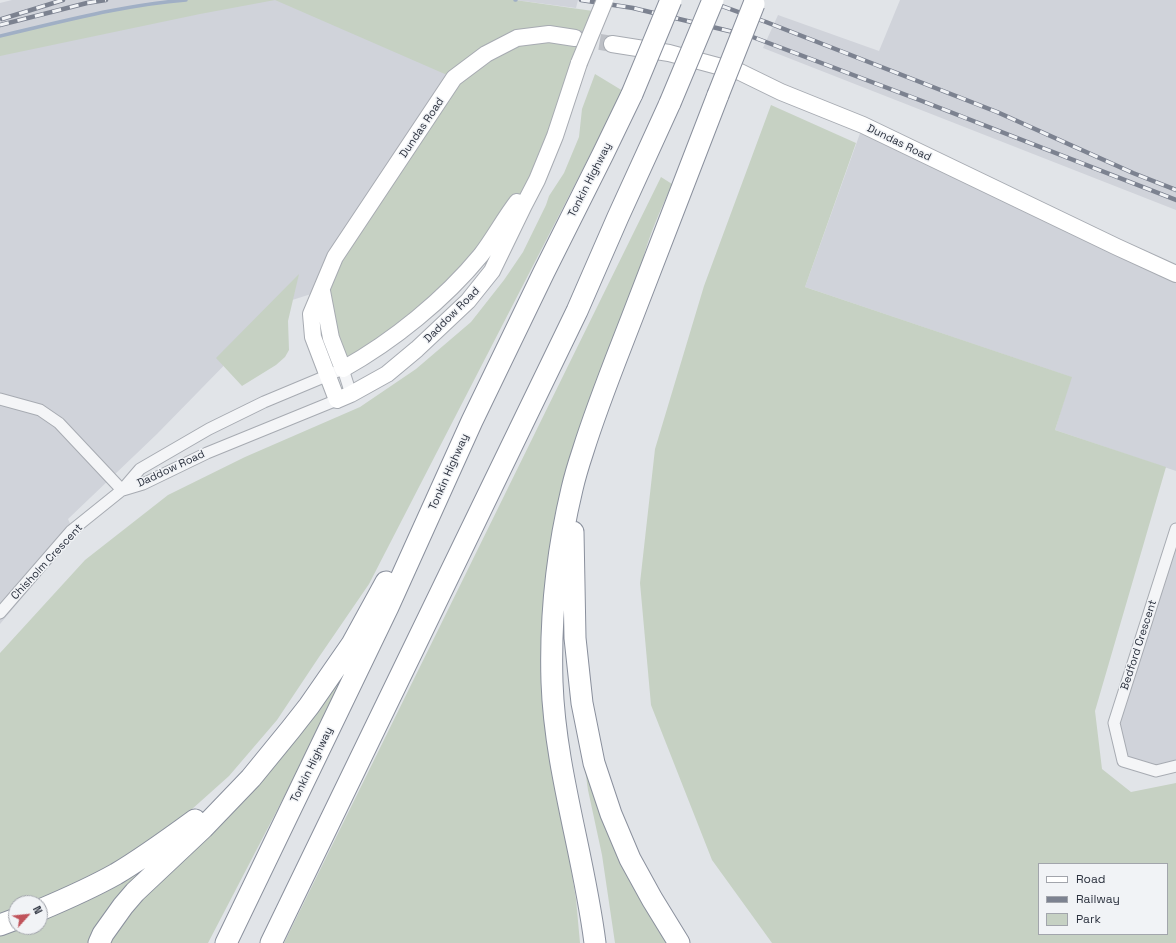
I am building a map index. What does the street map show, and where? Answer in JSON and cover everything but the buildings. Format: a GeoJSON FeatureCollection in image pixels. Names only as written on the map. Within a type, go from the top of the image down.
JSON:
{"type":"FeatureCollection","features":[{"type":"Feature","properties":{"kind":"highway","name":"Tonkin Highway"},"geometry":{"type":"LineString","coordinates":[[226,943],[388,608],[472,421],[544,272],[604,154],[632,94],[671,0]]}},
{"type":"Feature","properties":{"kind":"highway"},"geometry":{"type":"LineString","coordinates":[[271,943],[577,311],[670,103],[713,0]]}},
{"type":"Feature","properties":{"kind":"highway"},"geometry":{"type":"LineString","coordinates":[[595,943],[580,853],[562,772],[554,712],[552,682],[552,630],[557,569],[572,487],[594,417],[755,2]]}},
{"type":"Feature","properties":{"kind":"highway"},"geometry":{"type":"LineString","coordinates":[[99,943],[103,934],[135,892],[203,828],[251,778],[309,706],[352,644],[472,421]]}},
{"type":"Feature","properties":{"kind":"highway"},"geometry":{"type":"LineString","coordinates":[[572,487],[575,638],[582,703],[594,762],[611,814],[630,859],[652,900],[679,943]]}},
{"type":"Feature","properties":{"kind":"highway"},"geometry":{"type":"LineString","coordinates":[[48,907],[116,874],[195,820],[244,778],[291,729]]}},
{"type":"Feature","properties":{"kind":"main road","name":"Daddow Road"},"geometry":{"type":"LineString","coordinates":[[344,397],[387,374],[417,349],[468,301],[492,271],[536,180],[555,136],[579,64],[605,0]]}},
{"type":"Feature","properties":{"kind":"main road","name":"Dundas Road"},"geometry":{"type":"LineString","coordinates":[[344,397],[327,376],[313,338],[311,314],[322,291],[335,256],[454,78],[486,54],[517,38],[549,34],[575,38]]}},
{"type":"Feature","properties":{"kind":"main road","name":"Dundas Road"},"geometry":{"type":"LineString","coordinates":[[612,44],[669,53],[740,72],[781,92],[863,125],[1110,244],[1176,274]]}},
{"type":"Feature","properties":{"kind":"main road","name":"Daddow Road"},"geometry":{"type":"LineString","coordinates":[[343,369],[400,332],[450,290],[481,254],[508,213],[536,180]]}},
{"type":"Feature","properties":{"kind":"main road"},"geometry":{"type":"LineString","coordinates":[[322,291],[331,338],[343,369]]}},
{"type":"Feature","properties":{"kind":"street","name":"Daddow Road"},"geometry":{"type":"LineString","coordinates":[[122,490],[140,469],[209,429],[264,402],[343,369]]}},
{"type":"Feature","properties":{"kind":"street"},"geometry":{"type":"LineString","coordinates":[[343,369],[344,397]]}},
{"type":"Feature","properties":{"kind":"street","name":"Daddow Road"},"geometry":{"type":"LineString","coordinates":[[122,490],[143,484],[207,453],[344,397]]}},
{"type":"Feature","properties":{"kind":"street"},"geometry":{"type":"LineString","coordinates":[[0,399],[40,410],[59,423],[122,490]]}},
{"type":"Feature","properties":{"kind":"street","name":"Chisholm Crescent"},"geometry":{"type":"LineString","coordinates":[[0,614],[71,531],[122,490]]}},
{"type":"Feature","properties":{"kind":"street","name":"Bedford Crescent"},"geometry":{"type":"LineString","coordinates":[[1176,529],[1114,723],[1123,761],[1156,771],[1176,766]]}},
{"type":"Feature","properties":{"kind":"shaded area"},"geometry":{"type":"Polygon","coordinates":[[[12,0],[288,0],[465,82],[330,288],[286,302],[157,434],[68,519],[75,535],[0,624],[0,3],[12,0]]]}},
{"type":"Feature","properties":{"kind":"shaded area"},"geometry":{"type":"Polygon","coordinates":[[[515,0],[578,0],[576,8],[515,0]]]}},
{"type":"Feature","properties":{"kind":"shaded area"},"geometry":{"type":"Polygon","coordinates":[[[900,0],[1176,0],[1176,210],[763,48],[778,15],[879,51],[900,0]]]}},
{"type":"Feature","properties":{"kind":"shaded area"},"geometry":{"type":"Polygon","coordinates":[[[863,125],[1176,273],[1176,471],[1055,430],[1071,377],[805,287],[863,125]]]}},
{"type":"Feature","properties":{"kind":"shaded area"},"geometry":{"type":"Polygon","coordinates":[[[1176,529],[1176,766],[1156,771],[1123,761],[1114,723],[1176,529]]]}},
{"type":"Feature","properties":{"kind":"green space"},"geometry":{"type":"Polygon","coordinates":[[[186,0],[275,0],[200,14],[0,56],[0,36],[116,10],[162,2],[186,0]]]}},
{"type":"Feature","properties":{"kind":"green space"},"geometry":{"type":"Polygon","coordinates":[[[275,0],[515,0],[600,12],[537,180],[449,290],[343,369],[322,291],[454,78],[275,0]]]}},
{"type":"Feature","properties":{"kind":"green space"},"geometry":{"type":"Polygon","coordinates":[[[595,74],[623,91],[369,584],[277,720],[229,776],[172,827],[107,868],[48,895],[8,895],[8,912],[0,914],[0,653],[85,560],[168,495],[245,457],[360,407],[416,369],[471,322],[504,280],[523,252],[549,196],[564,173],[579,137],[582,109],[595,74]]]}},
{"type":"Feature","properties":{"kind":"green space"},"geometry":{"type":"Polygon","coordinates":[[[771,105],[856,143],[805,287],[1072,377],[1055,430],[1166,467],[1095,711],[1102,769],[1131,792],[1176,783],[1176,943],[772,943],[712,860],[651,705],[640,583],[655,449],[704,286],[771,105]]]}},
{"type":"Feature","properties":{"kind":"green space"},"geometry":{"type":"Polygon","coordinates":[[[661,177],[672,184],[651,233],[642,264],[584,425],[543,683],[547,743],[565,832],[576,899],[580,943],[284,943],[661,177]]]}},
{"type":"Feature","properties":{"kind":"green space"},"geometry":{"type":"Polygon","coordinates":[[[299,274],[288,321],[289,350],[285,357],[276,365],[242,386],[216,358],[299,274]]]}},
{"type":"Feature","properties":{"kind":"green space"},"geometry":{"type":"Polygon","coordinates":[[[361,649],[208,943],[109,943],[124,919],[361,649]]]}},
{"type":"Feature","properties":{"kind":"green space"},"geometry":{"type":"Polygon","coordinates":[[[582,748],[678,943],[615,943],[602,855],[588,790],[582,748]]]}},
{"type":"Feature","properties":{"kind":"green space"},"geometry":{"type":"Polygon","coordinates":[[[145,868],[90,943],[0,943],[0,934],[8,932],[8,935],[48,935],[48,918],[81,903],[145,868]]]}},
{"type":"Feature","properties":{"kind":"waterway"},"geometry":{"type":"LineString","coordinates":[[0,36],[116,10],[162,2],[186,0]]}},
{"type":"Feature","properties":{"kind":"tunnel"},"geometry":{"type":"LineString","coordinates":[[576,38],[612,44]]}},
{"type":"Feature","properties":{"kind":"railway"},"geometry":{"type":"LineString","coordinates":[[2,19],[63,0]]}},
{"type":"Feature","properties":{"kind":"railway"},"geometry":{"type":"LineString","coordinates":[[0,25],[87,3],[106,0]]}},
{"type":"Feature","properties":{"kind":"railway"},"geometry":{"type":"LineString","coordinates":[[581,0],[633,8],[750,36],[1176,200]]}},
{"type":"Feature","properties":{"kind":"railway"},"geometry":{"type":"LineString","coordinates":[[705,0],[766,22],[997,112],[1133,173],[1176,190]]}}]}
